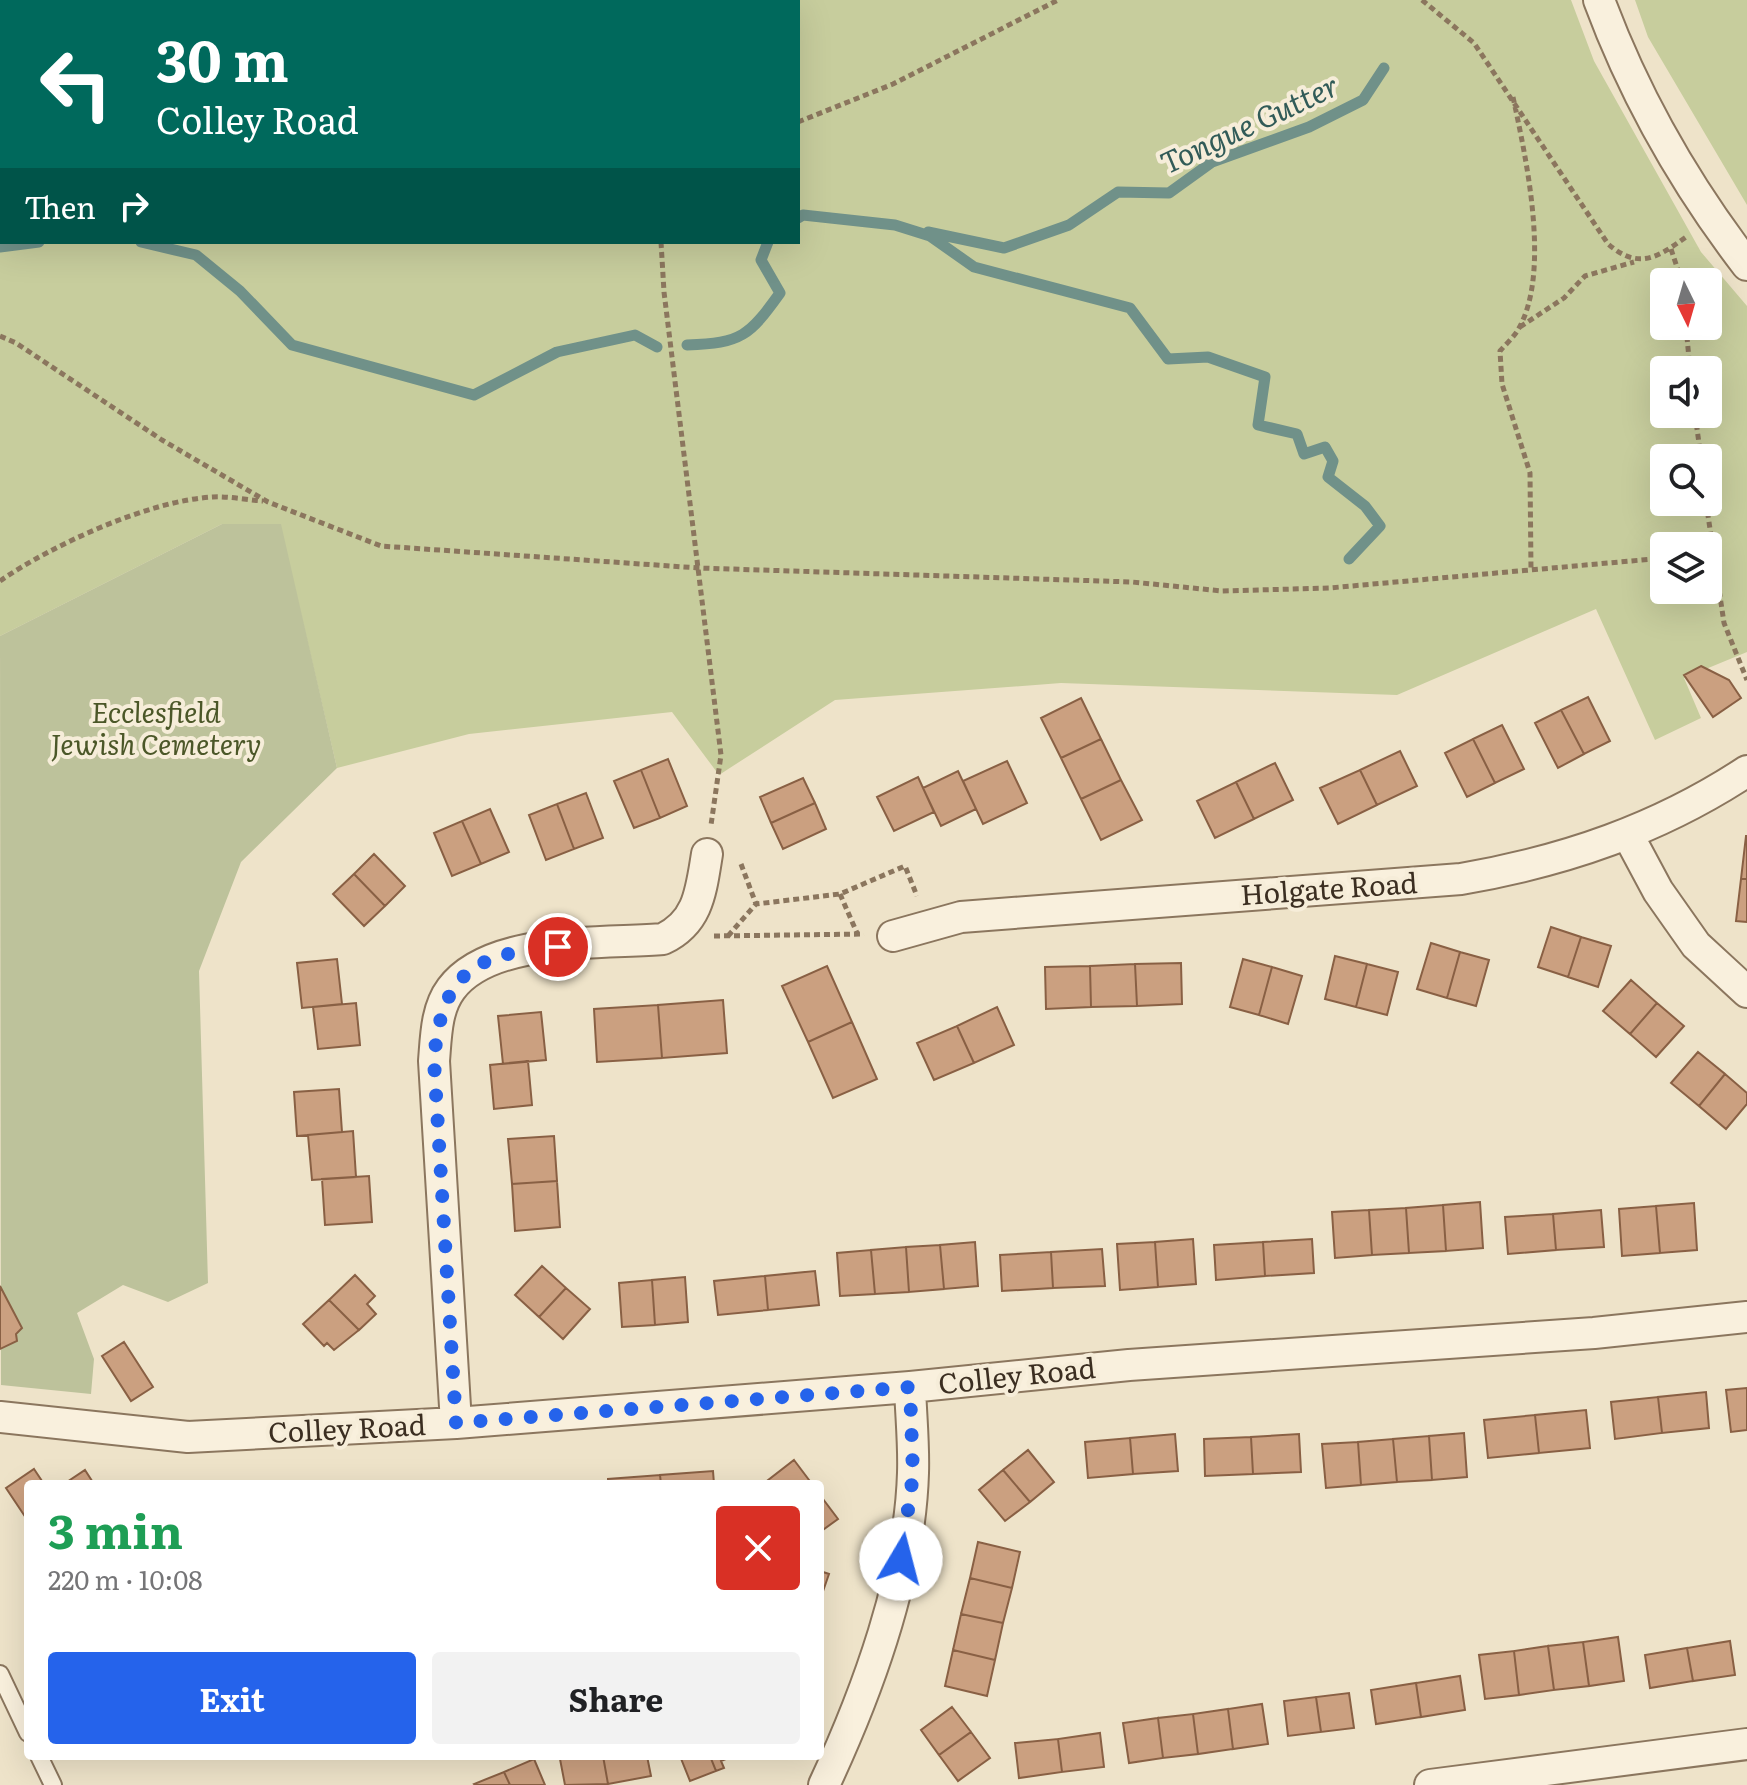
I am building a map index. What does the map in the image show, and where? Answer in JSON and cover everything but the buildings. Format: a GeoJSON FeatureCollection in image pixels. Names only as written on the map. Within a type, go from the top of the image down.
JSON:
{"type":"FeatureCollection","features":[{"type":"Feature","properties":{"kind":"street"},"geometry":{"type":"LineString","coordinates":[[1599,0],[1622,63],[1654,125],[1712,219],[1747,265]]}},
{"type":"Feature","properties":{"kind":"street","name":"Holgate Road"},"geometry":{"type":"LineString","coordinates":[[893,936],[961,917],[1461,879],[1519,869],[1628,835],[1671,816],[1747,771]]}},
{"type":"Feature","properties":{"kind":"street"},"geometry":{"type":"LineString","coordinates":[[1628,835],[1658,891],[1696,945],[1747,992]]}},
{"type":"Feature","properties":{"kind":"street"},"geometry":{"type":"LineString","coordinates":[[456,1423],[434,1061],[438,1019],[450,989],[471,971],[499,956],[531,949],[663,939],[683,930],[696,906],[707,854]]}},
{"type":"Feature","properties":{"kind":"street","name":"Colley Road"},"geometry":{"type":"LineString","coordinates":[[0,1417],[188,1437],[456,1423],[910,1387],[1129,1365],[1594,1333],[1747,1317]]}},
{"type":"Feature","properties":{"kind":"street"},"geometry":{"type":"LineString","coordinates":[[824,1785],[852,1724],[901,1559],[913,1475],[910,1387]]}},
{"type":"Feature","properties":{"kind":"street"},"geometry":{"type":"LineString","coordinates":[[1430,1785],[1747,1744]]}},
{"type":"Feature","properties":{"kind":"lane"},"geometry":{"type":"LineString","coordinates":[[0,1674],[24,1723]]}},
{"type":"Feature","properties":{"kind":"lane"},"geometry":{"type":"LineString","coordinates":[[41,1760],[53,1785]]}},
{"type":"Feature","properties":{"kind":"path"},"geometry":{"type":"LineString","coordinates":[[800,121],[893,84],[1058,0]]}},
{"type":"Feature","properties":{"kind":"path"},"geometry":{"type":"LineString","coordinates":[[1422,0],[1474,43],[1513,97],[1608,244],[1625,259],[1643,260]]}},
{"type":"Feature","properties":{"kind":"path"},"geometry":{"type":"LineString","coordinates":[[1513,97],[1529,169],[1533,234],[1533,288],[1519,328]]}},
{"type":"Feature","properties":{"kind":"path"},"geometry":{"type":"LineString","coordinates":[[1531,570],[1530,473],[1502,384],[1500,351],[1519,328],[1564,298],[1585,276],[1670,249],[1712,219]]}},
{"type":"Feature","properties":{"kind":"path"},"geometry":{"type":"LineString","coordinates":[[661,244],[664,292],[721,755],[707,854]]}},
{"type":"Feature","properties":{"kind":"path"},"geometry":{"type":"LineString","coordinates":[[1670,249],[1677,268]]}},
{"type":"Feature","properties":{"kind":"path"},"geometry":{"type":"LineString","coordinates":[[0,336],[16,343],[162,440],[268,502],[381,546],[699,568],[1132,582],[1222,591],[1329,588],[1650,559]]}},
{"type":"Feature","properties":{"kind":"path"},"geometry":{"type":"LineString","coordinates":[[0,581],[34,557],[164,504],[214,497],[268,502]]}},
{"type":"Feature","properties":{"kind":"path"},"geometry":{"type":"LineString","coordinates":[[1720,604],[1724,623],[1747,680]]}},
{"type":"Feature","properties":{"kind":"path"},"geometry":{"type":"LineString","coordinates":[[728,936],[756,904],[840,894],[905,866],[928,925]]}},
{"type":"Feature","properties":{"kind":"path"},"geometry":{"type":"LineString","coordinates":[[840,894],[857,933]]}},
{"type":"Feature","properties":{"kind":"path"},"geometry":{"type":"LineString","coordinates":[[683,930],[728,936],[857,933],[893,936]]}},
{"type":"Feature","properties":{"kind":"green space"},"geometry":{"type":"Polygon","coordinates":[[[800,0],[1571,0],[1594,61],[1701,252],[1715,268],[1650,268],[1650,340],[1722,340],[1722,277],[1747,306],[1747,652],[1684,678],[1701,718],[1655,740],[1596,609],[1397,695],[1061,683],[835,700],[719,775],[672,712],[469,734],[337,768],[280,524],[222,524],[0,636],[0,244],[800,244],[800,0]]]}},
{"type":"Feature","properties":{"kind":"green space"},"geometry":{"type":"Polygon","coordinates":[[[1635,0],[1747,0],[1747,205],[1648,37],[1635,0]]]}},
{"type":"Feature","properties":{"kind":"green space","name":"Ecclesfield Jewish Cemetery"},"geometry":{"type":"Polygon","coordinates":[[[222,524],[281,524],[337,768],[241,862],[199,971],[208,1283],[168,1302],[123,1285],[77,1313],[94,1359],[91,1394],[1,1385],[0,636],[222,524]]]}},
{"type":"Feature","properties":{"kind":"waterway","name":"Tongue Gutter"},"geometry":{"type":"LineString","coordinates":[[928,232],[1004,248],[1069,225],[1118,192],[1169,193],[1212,162],[1309,127],[1363,100],[1384,68]]}},
{"type":"Feature","properties":{"kind":"waterway"},"geometry":{"type":"LineString","coordinates":[[800,217],[895,225],[930,236],[974,267],[1130,308],[1168,359],[1208,357],[1265,377],[1258,425],[1297,434],[1304,454],[1325,447],[1333,461],[1328,477],[1365,506],[1380,526],[1349,559]]}},
{"type":"Feature","properties":{"kind":"waterway"},"geometry":{"type":"LineString","coordinates":[[0,247],[23,244]]}},
{"type":"Feature","properties":{"kind":"waterway"},"geometry":{"type":"LineString","coordinates":[[149,244],[196,255],[240,291],[292,345],[474,395],[557,352],[635,335],[657,347]]}},
{"type":"Feature","properties":{"kind":"waterway"},"geometry":{"type":"LineString","coordinates":[[687,345],[732,339],[760,319],[780,293],[761,260],[767,244]]}},
{"type":"Feature","properties":{"kind":"route"},"geometry":{"type":"LineString","coordinates":[[558,947],[499,956],[471,971],[450,989],[438,1019],[434,1061],[456,1423],[910,1387],[913,1475],[901,1559]]}}]}
